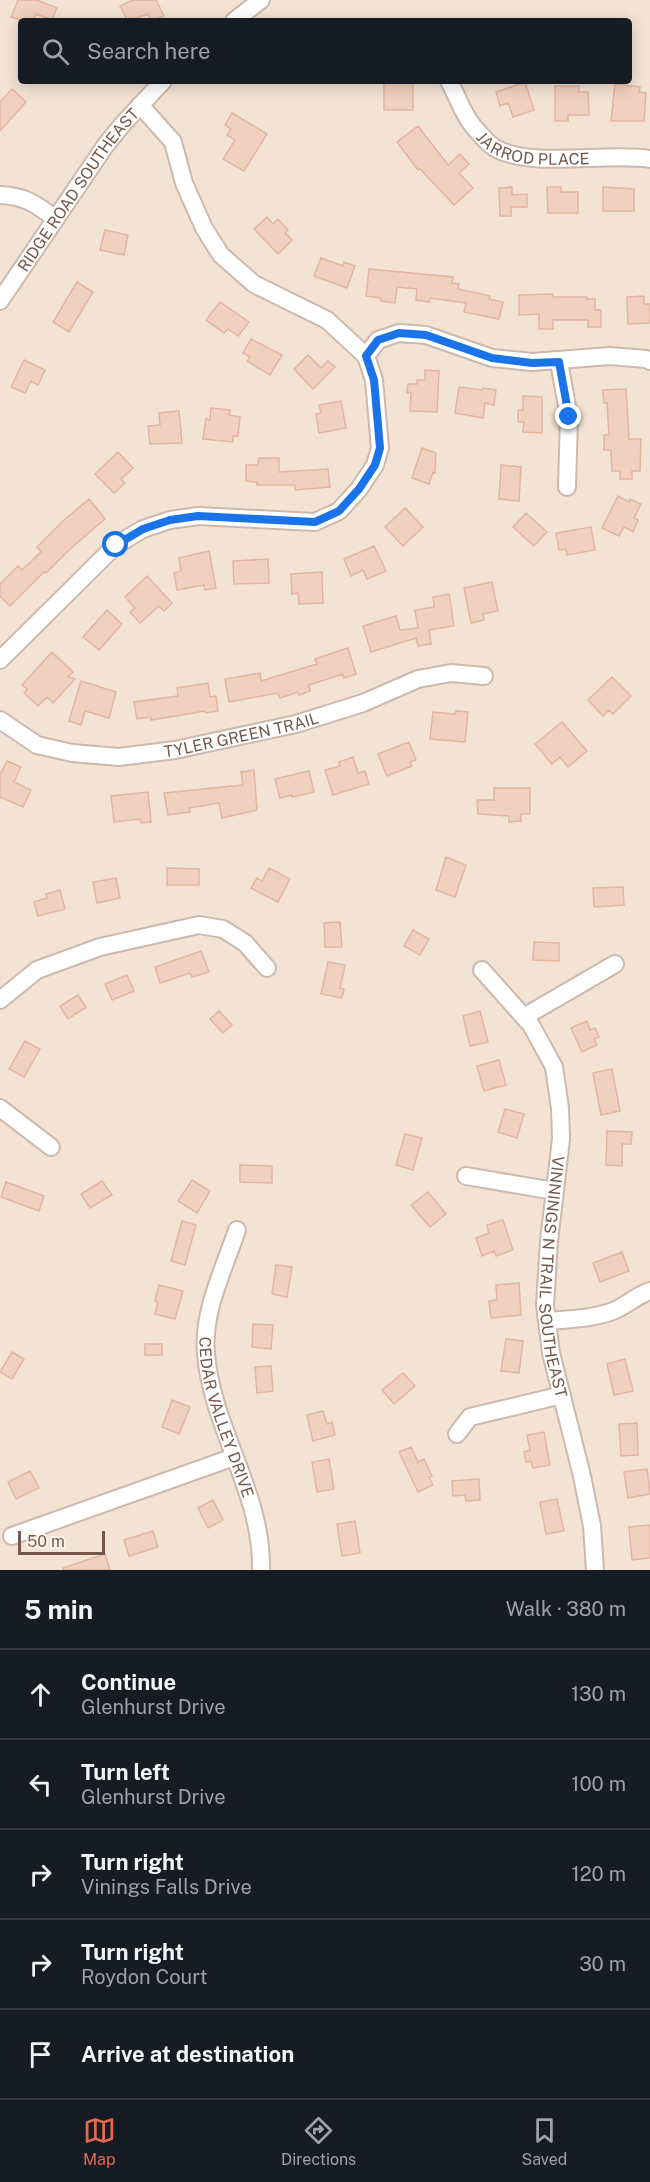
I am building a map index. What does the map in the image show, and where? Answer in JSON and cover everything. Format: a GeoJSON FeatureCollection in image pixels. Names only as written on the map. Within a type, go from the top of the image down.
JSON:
{"type":"FeatureCollection","features":[{"type":"Feature","properties":{"kind":"street"},"geometry":{"type":"LineString","coordinates":[[238,18],[261,0]]}},
{"type":"Feature","properties":{"kind":"street","name":"RIDGE ROAD SOUTHEAST"},"geometry":{"type":"LineString","coordinates":[[0,301],[105,146],[160,84]]}},
{"type":"Feature","properties":{"kind":"street","name":"JARROD PLACE"},"geometry":{"type":"LineString","coordinates":[[451,84],[471,124],[494,148],[512,155],[542,158],[650,159]]}},
{"type":"Feature","properties":{"kind":"street"},"geometry":{"type":"LineString","coordinates":[[0,660],[116,545],[143,529],[170,520],[198,516],[315,522],[339,511],[359,489],[375,465],[380,448],[374,380],[366,356],[327,320],[254,284],[221,255],[204,228],[184,183],[173,142],[140,105]]}},
{"type":"Feature","properties":{"kind":"street"},"geometry":{"type":"LineString","coordinates":[[0,195],[18,196],[37,204],[55,219]]}},
{"type":"Feature","properties":{"kind":"street"},"geometry":{"type":"LineString","coordinates":[[366,356],[378,340],[399,333],[426,335],[492,358],[532,363],[610,356],[650,361]]}},
{"type":"Feature","properties":{"kind":"street"},"geometry":{"type":"LineString","coordinates":[[559,362],[569,417],[567,487]]}},
{"type":"Feature","properties":{"kind":"street","name":"TYLER GREEN TRAIL"},"geometry":{"type":"LineString","coordinates":[[0,720],[37,745],[72,753],[119,757],[175,750],[296,724],[363,703],[418,679],[452,673],[484,676]]}},
{"type":"Feature","properties":{"kind":"street"},"geometry":{"type":"LineString","coordinates":[[0,1000],[37,970],[100,947],[199,925],[223,929],[245,943],[267,968]]}},
{"type":"Feature","properties":{"kind":"street"},"geometry":{"type":"LineString","coordinates":[[524,1017],[615,963]]}},
{"type":"Feature","properties":{"kind":"street","name":"VINNINGS N TRAIL SOUTHEAST"},"geometry":{"type":"LineString","coordinates":[[482,970],[531,1025],[554,1067],[560,1108],[561,1139],[548,1252],[545,1305],[551,1353],[592,1526],[595,1570]]}},
{"type":"Feature","properties":{"kind":"street"},"geometry":{"type":"LineString","coordinates":[[0,1108],[51,1147]]}},
{"type":"Feature","properties":{"kind":"street"},"geometry":{"type":"LineString","coordinates":[[466,1176],[554,1191]]}},
{"type":"Feature","properties":{"kind":"street","name":"CEDAR VALLEY DRIVE"},"geometry":{"type":"LineString","coordinates":[[237,1230],[208,1314],[206,1352],[213,1398],[254,1512],[261,1570]]}},
{"type":"Feature","properties":{"kind":"street"},"geometry":{"type":"LineString","coordinates":[[548,1322],[592,1317],[612,1311],[650,1291]]}},
{"type":"Feature","properties":{"kind":"street"},"geometry":{"type":"LineString","coordinates":[[457,1434],[470,1418],[562,1395]]}},
{"type":"Feature","properties":{"kind":"street"},"geometry":{"type":"LineString","coordinates":[[12,1536],[234,1457]]}},
{"type":"Feature","properties":{"kind":"shaded area"},"geometry":{"type":"Polygon","coordinates":[[[0,0],[650,0],[650,1570],[0,1570],[0,0]]]}},
{"type":"Feature","properties":{"kind":"building"},"geometry":{"type":"Polygon","coordinates":[[[18,0],[37,0],[57,8],[53,18],[36,14],[34,18],[18,20],[11,17],[18,0]]]}},
{"type":"Feature","properties":{"kind":"building"},"geometry":{"type":"Polygon","coordinates":[[[133,0],[156,0],[164,16],[150,18],[148,14],[137,18],[126,18],[120,6],[133,0]]]}},
{"type":"Feature","properties":{"kind":"building"},"geometry":{"type":"Polygon","coordinates":[[[384,84],[413,84],[413,110],[384,110],[384,84]]]}},
{"type":"Feature","properties":{"kind":"building"},"geometry":{"type":"Polygon","coordinates":[[[526,84],[534,110],[513,117],[508,103],[500,106],[496,92],[526,84]]]}},
{"type":"Feature","properties":{"kind":"building"},"geometry":{"type":"Polygon","coordinates":[[[615,84],[640,87],[639,92],[646,93],[644,121],[611,121],[615,84]]]}},
{"type":"Feature","properties":{"kind":"building"},"geometry":{"type":"Polygon","coordinates":[[[555,86],[579,86],[579,92],[588,92],[589,115],[568,115],[568,121],[555,121],[555,86]]]}},
{"type":"Feature","properties":{"kind":"building"},"geometry":{"type":"Polygon","coordinates":[[[12,89],[26,102],[0,131],[0,102],[12,89]]]}},
{"type":"Feature","properties":{"kind":"building"},"geometry":{"type":"Polygon","coordinates":[[[232,113],[267,134],[244,171],[223,159],[235,140],[227,135],[231,129],[225,125],[232,113]]]}},
{"type":"Feature","properties":{"kind":"building"},"geometry":{"type":"Polygon","coordinates":[[[418,126],[448,165],[460,154],[469,164],[459,173],[473,188],[454,205],[420,169],[418,170],[397,142],[418,126]]]}},
{"type":"Feature","properties":{"kind":"building"},"geometry":{"type":"Polygon","coordinates":[[[512,187],[512,195],[527,194],[527,207],[511,207],[511,216],[500,216],[499,188],[512,187]]]}},
{"type":"Feature","properties":{"kind":"building"},"geometry":{"type":"Polygon","coordinates":[[[547,187],[561,187],[561,192],[578,192],[578,213],[548,213],[547,187]]]}},
{"type":"Feature","properties":{"kind":"building"},"geometry":{"type":"Polygon","coordinates":[[[603,187],[634,189],[634,211],[603,211],[603,187]]]}},
{"type":"Feature","properties":{"kind":"building"},"geometry":{"type":"Polygon","coordinates":[[[267,217],[273,224],[278,219],[288,230],[285,233],[292,240],[278,254],[254,229],[267,217]]]}},
{"type":"Feature","properties":{"kind":"building"},"geometry":{"type":"Polygon","coordinates":[[[105,230],[128,235],[124,255],[100,250],[105,230]]]}},
{"type":"Feature","properties":{"kind":"building"},"geometry":{"type":"Polygon","coordinates":[[[321,258],[343,266],[344,262],[355,266],[347,288],[314,276],[321,258]]]}},
{"type":"Feature","properties":{"kind":"building"},"geometry":{"type":"Polygon","coordinates":[[[369,269],[453,277],[452,283],[459,284],[458,289],[490,296],[489,299],[503,302],[499,319],[464,312],[466,303],[430,298],[429,302],[416,300],[417,289],[397,287],[395,303],[366,296],[369,269]]]}},
{"type":"Feature","properties":{"kind":"building"},"geometry":{"type":"Polygon","coordinates":[[[77,282],[93,292],[69,332],[53,322],[77,282]]]}},
{"type":"Feature","properties":{"kind":"building"},"geometry":{"type":"Polygon","coordinates":[[[553,294],[553,297],[595,299],[595,310],[601,310],[601,327],[588,327],[588,320],[553,320],[553,329],[539,329],[539,314],[519,315],[519,295],[553,294]]]}},
{"type":"Feature","properties":{"kind":"building"},"geometry":{"type":"Polygon","coordinates":[[[644,296],[644,304],[650,304],[650,323],[628,324],[627,297],[644,296]]]}},
{"type":"Feature","properties":{"kind":"building"},"geometry":{"type":"Polygon","coordinates":[[[220,302],[249,322],[238,336],[228,329],[224,333],[206,320],[220,302]]]}},
{"type":"Feature","properties":{"kind":"building"},"geometry":{"type":"Polygon","coordinates":[[[251,339],[282,355],[270,375],[247,361],[250,357],[243,353],[251,339]]]}},
{"type":"Feature","properties":{"kind":"building"},"geometry":{"type":"Polygon","coordinates":[[[308,355],[321,368],[328,361],[335,367],[313,389],[294,369],[308,355]]]}},
{"type":"Feature","properties":{"kind":"building"},"geometry":{"type":"Polygon","coordinates":[[[24,360],[45,370],[38,385],[31,381],[25,393],[11,387],[24,360]]]}},
{"type":"Feature","properties":{"kind":"building"},"geometry":{"type":"Polygon","coordinates":[[[425,370],[439,371],[437,412],[410,411],[411,393],[407,393],[408,384],[417,384],[417,380],[425,380],[425,370]]]}},
{"type":"Feature","properties":{"kind":"building"},"geometry":{"type":"Polygon","coordinates":[[[459,387],[496,390],[494,405],[485,403],[483,418],[455,413],[459,387]]]}},
{"type":"Feature","properties":{"kind":"building"},"geometry":{"type":"Polygon","coordinates":[[[626,389],[629,439],[641,439],[640,471],[632,471],[632,479],[620,479],[620,471],[612,471],[611,450],[604,450],[604,435],[609,435],[607,403],[604,403],[603,390],[626,389]]]}},
{"type":"Feature","properties":{"kind":"building"},"geometry":{"type":"Polygon","coordinates":[[[523,396],[542,397],[542,433],[523,432],[524,422],[518,422],[518,410],[523,410],[523,396]]]}},
{"type":"Feature","properties":{"kind":"building"},"geometry":{"type":"Polygon","coordinates":[[[341,401],[346,428],[319,433],[316,414],[321,413],[319,405],[341,401]]]}},
{"type":"Feature","properties":{"kind":"building"},"geometry":{"type":"Polygon","coordinates":[[[211,408],[230,410],[229,415],[240,417],[238,436],[233,436],[233,442],[203,439],[206,419],[210,420],[211,408]]]}},
{"type":"Feature","properties":{"kind":"building"},"geometry":{"type":"Polygon","coordinates":[[[179,411],[182,443],[150,444],[148,426],[160,425],[159,413],[179,411]]]}},
{"type":"Feature","properties":{"kind":"building"},"geometry":{"type":"Polygon","coordinates":[[[422,448],[436,453],[435,473],[433,472],[429,484],[412,478],[422,448]]]}},
{"type":"Feature","properties":{"kind":"building"},"geometry":{"type":"Polygon","coordinates":[[[118,452],[133,468],[121,479],[125,483],[114,493],[95,474],[118,452]]]}},
{"type":"Feature","properties":{"kind":"building"},"geometry":{"type":"Polygon","coordinates":[[[259,458],[279,458],[279,472],[328,469],[330,487],[295,490],[295,485],[257,485],[257,482],[246,481],[246,465],[258,465],[259,458]]]}},
{"type":"Feature","properties":{"kind":"building"},"geometry":{"type":"Polygon","coordinates":[[[501,465],[521,467],[519,501],[499,499],[501,465]]]}},
{"type":"Feature","properties":{"kind":"building"},"geometry":{"type":"Polygon","coordinates":[[[618,496],[629,502],[630,499],[641,504],[634,518],[638,520],[633,532],[624,527],[619,536],[602,528],[618,496]]]}},
{"type":"Feature","properties":{"kind":"building"},"geometry":{"type":"Polygon","coordinates":[[[89,499],[105,519],[46,573],[44,572],[10,606],[0,596],[0,584],[18,566],[22,570],[41,552],[37,547],[89,499]]]}},
{"type":"Feature","properties":{"kind":"building"},"geometry":{"type":"Polygon","coordinates":[[[405,508],[423,527],[403,546],[385,527],[405,508]]]}},
{"type":"Feature","properties":{"kind":"building"},"geometry":{"type":"Polygon","coordinates":[[[526,513],[547,532],[534,546],[513,527],[526,513]]]}},
{"type":"Feature","properties":{"kind":"building"},"geometry":{"type":"Polygon","coordinates":[[[591,527],[595,550],[567,555],[566,549],[559,550],[556,533],[591,527]]]}},
{"type":"Feature","properties":{"kind":"building"},"geometry":{"type":"Polygon","coordinates":[[[374,546],[386,571],[367,579],[363,570],[351,576],[344,559],[374,546]]]}},
{"type":"Feature","properties":{"kind":"building"},"geometry":{"type":"Polygon","coordinates":[[[209,551],[216,588],[205,590],[204,585],[177,590],[174,573],[181,571],[179,558],[209,551]]]}},
{"type":"Feature","properties":{"kind":"building"},"geometry":{"type":"Polygon","coordinates":[[[268,559],[269,583],[234,584],[233,561],[268,559]]]}},
{"type":"Feature","properties":{"kind":"building"},"geometry":{"type":"Polygon","coordinates":[[[322,572],[323,603],[299,604],[298,593],[292,594],[291,574],[322,572]]]}},
{"type":"Feature","properties":{"kind":"building"},"geometry":{"type":"Polygon","coordinates":[[[147,576],[172,603],[164,611],[159,606],[140,623],[130,612],[135,608],[125,597],[147,576]]]}},
{"type":"Feature","properties":{"kind":"building"},"geometry":{"type":"Polygon","coordinates":[[[492,582],[498,611],[483,614],[484,620],[471,623],[464,588],[492,582]]]}},
{"type":"Feature","properties":{"kind":"building"},"geometry":{"type":"Polygon","coordinates":[[[449,594],[454,626],[429,630],[431,644],[418,646],[416,638],[371,652],[363,626],[396,616],[400,630],[418,628],[415,610],[434,607],[433,597],[449,594]]]}},
{"type":"Feature","properties":{"kind":"building"},"geometry":{"type":"Polygon","coordinates":[[[107,610],[122,624],[99,650],[83,637],[107,610]]]}},
{"type":"Feature","properties":{"kind":"building"},"geometry":{"type":"Polygon","coordinates":[[[348,648],[356,674],[344,678],[343,674],[309,685],[310,691],[299,695],[298,692],[280,698],[278,693],[229,702],[225,679],[260,673],[261,681],[317,664],[315,659],[348,648]]]}},
{"type":"Feature","properties":{"kind":"building"},"geometry":{"type":"Polygon","coordinates":[[[52,652],[73,672],[68,677],[75,679],[53,703],[47,697],[38,706],[24,693],[27,689],[22,685],[52,652]]]}},
{"type":"Feature","properties":{"kind":"building"},"geometry":{"type":"Polygon","coordinates":[[[612,677],[631,696],[613,714],[609,710],[603,716],[588,700],[612,677]]]}},
{"type":"Feature","properties":{"kind":"building"},"geometry":{"type":"Polygon","coordinates":[[[81,681],[116,692],[109,718],[85,711],[81,725],[69,721],[81,681]]]}},
{"type":"Feature","properties":{"kind":"building"},"geometry":{"type":"Polygon","coordinates":[[[208,683],[210,697],[216,696],[218,711],[151,720],[151,717],[137,719],[134,702],[178,696],[177,688],[208,683]]]}},
{"type":"Feature","properties":{"kind":"building"},"geometry":{"type":"Polygon","coordinates":[[[456,711],[468,712],[465,742],[430,739],[433,712],[455,714],[456,711]]]}},
{"type":"Feature","properties":{"kind":"building"},"geometry":{"type":"Polygon","coordinates":[[[562,722],[587,751],[568,767],[560,757],[552,764],[535,744],[562,722]]]}},
{"type":"Feature","properties":{"kind":"building"},"geometry":{"type":"Polygon","coordinates":[[[409,742],[416,760],[410,762],[412,766],[387,776],[378,754],[409,742]]]}},
{"type":"Feature","properties":{"kind":"building"},"geometry":{"type":"Polygon","coordinates":[[[353,757],[358,773],[365,771],[369,784],[333,795],[325,770],[340,766],[339,762],[353,757]]]}},
{"type":"Feature","properties":{"kind":"building"},"geometry":{"type":"Polygon","coordinates":[[[7,761],[21,767],[14,782],[31,790],[23,807],[0,797],[0,775],[7,761]]]}},
{"type":"Feature","properties":{"kind":"building"},"geometry":{"type":"Polygon","coordinates":[[[254,770],[257,810],[222,818],[219,803],[189,808],[190,812],[168,815],[164,793],[243,785],[241,772],[254,770]]]}},
{"type":"Feature","properties":{"kind":"building"},"geometry":{"type":"Polygon","coordinates":[[[309,771],[314,792],[280,798],[275,779],[309,771]]]}},
{"type":"Feature","properties":{"kind":"building"},"geometry":{"type":"Polygon","coordinates":[[[494,788],[530,788],[530,814],[521,814],[521,821],[509,822],[509,816],[478,814],[477,800],[494,800],[494,788]]]}},
{"type":"Feature","properties":{"kind":"building"},"geometry":{"type":"Polygon","coordinates":[[[148,792],[151,822],[141,823],[140,819],[114,822],[111,796],[148,792]]]}},
{"type":"Feature","properties":{"kind":"building"},"geometry":{"type":"Polygon","coordinates":[[[446,857],[466,865],[455,897],[436,890],[446,857]]]}},
{"type":"Feature","properties":{"kind":"building"},"geometry":{"type":"Polygon","coordinates":[[[167,868],[199,869],[199,885],[167,885],[167,868]]]}},
{"type":"Feature","properties":{"kind":"building"},"geometry":{"type":"Polygon","coordinates":[[[269,868],[290,879],[278,902],[251,888],[257,878],[262,881],[269,868]]]}},
{"type":"Feature","properties":{"kind":"building"},"geometry":{"type":"Polygon","coordinates":[[[116,878],[120,898],[97,903],[93,882],[116,878]]]}},
{"type":"Feature","properties":{"kind":"building"},"geometry":{"type":"Polygon","coordinates":[[[623,887],[624,905],[594,907],[593,888],[623,887]]]}},
{"type":"Feature","properties":{"kind":"building"},"geometry":{"type":"Polygon","coordinates":[[[60,890],[65,909],[38,916],[34,902],[47,898],[46,894],[60,890]]]}},
{"type":"Feature","properties":{"kind":"building"},"geometry":{"type":"Polygon","coordinates":[[[340,922],[342,947],[325,947],[324,923],[340,922]]]}},
{"type":"Feature","properties":{"kind":"building"},"geometry":{"type":"Polygon","coordinates":[[[413,930],[429,939],[420,955],[404,946],[413,930]]]}},
{"type":"Feature","properties":{"kind":"building"},"geometry":{"type":"Polygon","coordinates":[[[534,942],[559,943],[559,961],[533,960],[534,942]]]}},
{"type":"Feature","properties":{"kind":"building"},"geometry":{"type":"Polygon","coordinates":[[[201,951],[209,972],[192,977],[190,973],[160,983],[155,967],[201,951]]]}},
{"type":"Feature","properties":{"kind":"building"},"geometry":{"type":"Polygon","coordinates":[[[328,962],[345,965],[340,988],[344,989],[342,998],[321,994],[328,962]]]}},
{"type":"Feature","properties":{"kind":"building"},"geometry":{"type":"Polygon","coordinates":[[[127,975],[134,991],[112,1000],[105,984],[127,975]]]}},
{"type":"Feature","properties":{"kind":"building"},"geometry":{"type":"Polygon","coordinates":[[[78,995],[86,1007],[68,1019],[60,1006],[78,995]]]}},
{"type":"Feature","properties":{"kind":"building"},"geometry":{"type":"Polygon","coordinates":[[[219,1011],[232,1025],[223,1033],[210,1019],[219,1011]]]}},
{"type":"Feature","properties":{"kind":"building"},"geometry":{"type":"Polygon","coordinates":[[[480,1011],[488,1042],[470,1046],[463,1016],[480,1011]]]}},
{"type":"Feature","properties":{"kind":"building"},"geometry":{"type":"Polygon","coordinates":[[[587,1021],[590,1030],[595,1028],[599,1037],[594,1039],[597,1045],[582,1052],[571,1028],[587,1021]]]}},
{"type":"Feature","properties":{"kind":"building"},"geometry":{"type":"Polygon","coordinates":[[[25,1041],[40,1049],[24,1077],[9,1069],[25,1041]]]}},
{"type":"Feature","properties":{"kind":"building"},"geometry":{"type":"Polygon","coordinates":[[[499,1060],[506,1085],[484,1091],[477,1066],[499,1060]]]}},
{"type":"Feature","properties":{"kind":"building"},"geometry":{"type":"Polygon","coordinates":[[[612,1069],[620,1111],[601,1115],[593,1073],[612,1069]]]}},
{"type":"Feature","properties":{"kind":"building"},"geometry":{"type":"Polygon","coordinates":[[[505,1109],[524,1114],[517,1138],[498,1132],[505,1109]]]}},
{"type":"Feature","properties":{"kind":"building"},"geometry":{"type":"Polygon","coordinates":[[[607,1131],[632,1132],[631,1144],[622,1144],[622,1166],[606,1165],[607,1131]]]}},
{"type":"Feature","properties":{"kind":"building"},"geometry":{"type":"Polygon","coordinates":[[[405,1134],[422,1138],[413,1170],[396,1165],[405,1134]]]}},
{"type":"Feature","properties":{"kind":"building"},"geometry":{"type":"Polygon","coordinates":[[[240,1165],[272,1166],[272,1183],[240,1182],[240,1165]]]}},
{"type":"Feature","properties":{"kind":"building"},"geometry":{"type":"Polygon","coordinates":[[[192,1180],[210,1191],[197,1213],[178,1201],[192,1180]]]}},
{"type":"Feature","properties":{"kind":"building"},"geometry":{"type":"Polygon","coordinates":[[[102,1181],[112,1195],[90,1208],[81,1194],[102,1181]]]}},
{"type":"Feature","properties":{"kind":"building"},"geometry":{"type":"Polygon","coordinates":[[[6,1182],[44,1196],[39,1211],[1,1197],[6,1182]]]}},
{"type":"Feature","properties":{"kind":"building"},"geometry":{"type":"Polygon","coordinates":[[[428,1192],[446,1214],[430,1227],[411,1205],[428,1192]]]}},
{"type":"Feature","properties":{"kind":"building"},"geometry":{"type":"Polygon","coordinates":[[[503,1220],[513,1250],[496,1256],[494,1251],[482,1256],[476,1238],[489,1233],[487,1225],[503,1220]]]}},
{"type":"Feature","properties":{"kind":"building"},"geometry":{"type":"Polygon","coordinates":[[[182,1221],[196,1225],[185,1265],[171,1261],[182,1221]]]}},
{"type":"Feature","properties":{"kind":"building"},"geometry":{"type":"Polygon","coordinates":[[[622,1252],[629,1271],[600,1282],[593,1263],[622,1252]]]}},
{"type":"Feature","properties":{"kind":"building"},"geometry":{"type":"Polygon","coordinates":[[[276,1265],[292,1267],[287,1297],[272,1294],[276,1265]]]}},
{"type":"Feature","properties":{"kind":"building"},"geometry":{"type":"Polygon","coordinates":[[[519,1283],[521,1315],[491,1318],[489,1301],[497,1300],[496,1285],[519,1283]]]}},
{"type":"Feature","properties":{"kind":"building"},"geometry":{"type":"Polygon","coordinates":[[[159,1285],[183,1291],[175,1319],[155,1314],[159,1285]]]}},
{"type":"Feature","properties":{"kind":"building"},"geometry":{"type":"Polygon","coordinates":[[[253,1324],[273,1325],[271,1349],[252,1347],[253,1324]]]}},
{"type":"Feature","properties":{"kind":"building"},"geometry":{"type":"Polygon","coordinates":[[[506,1339],[523,1341],[519,1373],[501,1371],[506,1339]]]}},
{"type":"Feature","properties":{"kind":"building"},"geometry":{"type":"Polygon","coordinates":[[[145,1344],[162,1344],[162,1355],[145,1355],[145,1344]]]}},
{"type":"Feature","properties":{"kind":"building"},"geometry":{"type":"Polygon","coordinates":[[[12,1352],[24,1359],[12,1379],[0,1372],[12,1352]]]}},
{"type":"Feature","properties":{"kind":"building"},"geometry":{"type":"Polygon","coordinates":[[[625,1359],[633,1391],[614,1395],[607,1364],[625,1359]]]}},
{"type":"Feature","properties":{"kind":"building"},"geometry":{"type":"Polygon","coordinates":[[[271,1366],[273,1391],[257,1393],[255,1367],[271,1366]]]}},
{"type":"Feature","properties":{"kind":"building"},"geometry":{"type":"Polygon","coordinates":[[[403,1373],[415,1386],[394,1404],[382,1390],[403,1373]]]}},
{"type":"Feature","properties":{"kind":"building"},"geometry":{"type":"Polygon","coordinates":[[[172,1400],[190,1407],[179,1434],[162,1427],[172,1400]]]}},
{"type":"Feature","properties":{"kind":"building"},"geometry":{"type":"Polygon","coordinates":[[[323,1411],[327,1424],[332,1422],[335,1435],[313,1441],[307,1415],[323,1411]]]}},
{"type":"Feature","properties":{"kind":"building"},"geometry":{"type":"Polygon","coordinates":[[[637,1423],[638,1455],[621,1456],[619,1424],[637,1423]]]}},
{"type":"Feature","properties":{"kind":"building"},"geometry":{"type":"Polygon","coordinates":[[[544,1432],[550,1465],[533,1468],[531,1461],[526,1462],[524,1452],[530,1450],[527,1435],[544,1432]]]}},
{"type":"Feature","properties":{"kind":"building"},"geometry":{"type":"Polygon","coordinates":[[[411,1447],[418,1462],[424,1459],[432,1476],[429,1477],[433,1485],[418,1492],[399,1452],[411,1447]]]}},
{"type":"Feature","properties":{"kind":"building"},"geometry":{"type":"Polygon","coordinates":[[[329,1459],[334,1489],[317,1492],[312,1462],[329,1459]]]}},
{"type":"Feature","properties":{"kind":"building"},"geometry":{"type":"Polygon","coordinates":[[[647,1469],[650,1494],[628,1498],[624,1472],[647,1469]]]}},
{"type":"Feature","properties":{"kind":"building"},"geometry":{"type":"Polygon","coordinates":[[[30,1471],[39,1488],[16,1499],[8,1482],[30,1471]]]}},
{"type":"Feature","properties":{"kind":"building"},"geometry":{"type":"Polygon","coordinates":[[[479,1479],[480,1500],[466,1501],[465,1495],[453,1496],[452,1481],[479,1479]]]}},
{"type":"Feature","properties":{"kind":"building"},"geometry":{"type":"Polygon","coordinates":[[[557,1499],[564,1531],[546,1534],[540,1502],[557,1499]]]}},
{"type":"Feature","properties":{"kind":"building"},"geometry":{"type":"Polygon","coordinates":[[[213,1500],[223,1520],[208,1528],[198,1508],[213,1500]]]}},
{"type":"Feature","properties":{"kind":"building"},"geometry":{"type":"Polygon","coordinates":[[[355,1521],[360,1553],[342,1556],[337,1524],[355,1521]]]}},
{"type":"Feature","properties":{"kind":"building"},"geometry":{"type":"Polygon","coordinates":[[[650,1525],[650,1558],[632,1560],[629,1527],[650,1525]]]}},
{"type":"Feature","properties":{"kind":"building"},"geometry":{"type":"Polygon","coordinates":[[[153,1531],[158,1547],[129,1556],[124,1540],[153,1531]]]}},
{"type":"Feature","properties":{"kind":"building"},"geometry":{"type":"Polygon","coordinates":[[[105,1554],[110,1570],[63,1570],[63,1568],[105,1554]]]}},
{"type":"Feature","properties":{"kind":"route"},"geometry":{"type":"LineString","coordinates":[[116,545],[143,529],[170,520],[198,516],[315,522],[339,511],[359,489],[375,465],[380,448],[374,380],[366,356],[378,340],[399,333],[426,335],[492,358],[532,363],[559,362],[569,417]]}}]}
